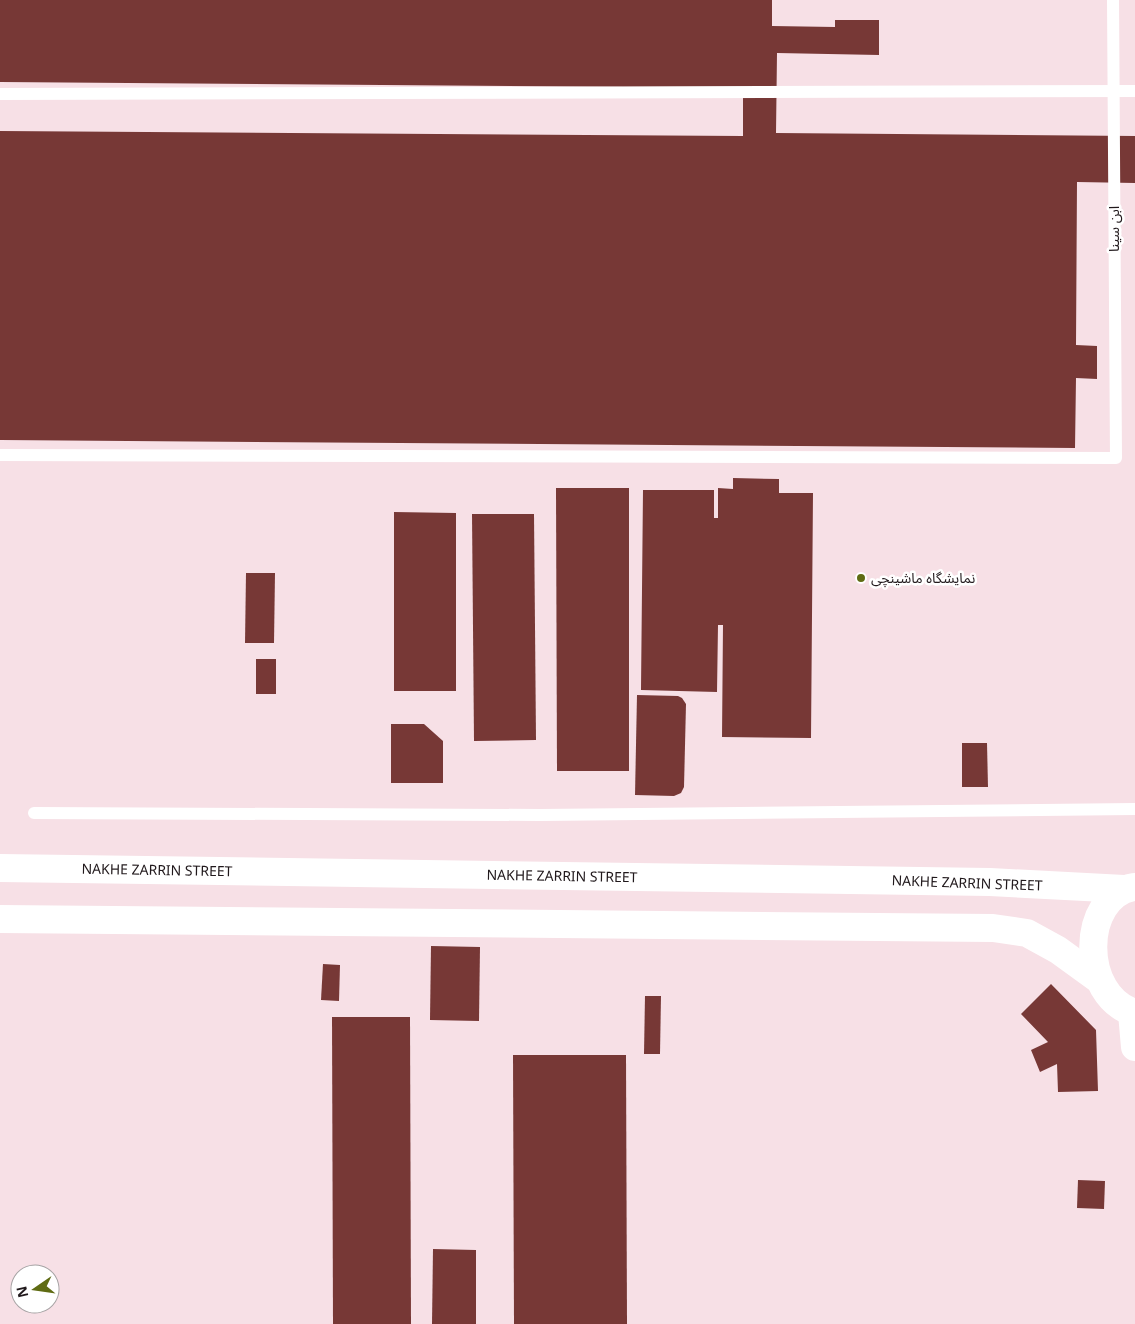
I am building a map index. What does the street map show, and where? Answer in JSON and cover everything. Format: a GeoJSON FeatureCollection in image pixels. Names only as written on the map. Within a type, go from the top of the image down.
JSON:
{"type":"FeatureCollection","features":[{"type":"Feature","properties":{"kind":"street","name":"NAKHE ZARRIN STREET"},"geometry":{"type":"LineString","coordinates":[[0,868],[990,882],[1130,888]]}},
{"type":"Feature","properties":{"kind":"street"},"geometry":{"type":"LineString","coordinates":[[1098,979],[1092,955],[1095,931],[1103,908],[1130,888]]}},
{"type":"Feature","properties":{"kind":"street"},"geometry":{"type":"LineString","coordinates":[[0,919],[992,928],[1028,933],[1058,950],[1098,979],[1112,999],[1134,1013],[1135,1047]]}},
{"type":"Feature","properties":{"kind":"lane","name":"ابن سینا"},"geometry":{"type":"LineString","coordinates":[[0,455],[1116,458],[1113,0]]}},
{"type":"Feature","properties":{"kind":"lane"},"geometry":{"type":"LineString","coordinates":[[0,94],[1135,92]]}},
{"type":"Feature","properties":{"kind":"lane"},"geometry":{"type":"LineString","coordinates":[[34,813],[540,815],[1135,809]]}},
{"type":"Feature","properties":{"kind":"building"},"geometry":{"type":"Polygon","coordinates":[[[0,0],[772,0],[772,26],[835,27],[835,20],[879,20],[879,55],[777,53],[776,133],[1135,136],[1135,183],[1077,182],[1076,345],[1097,346],[1097,379],[1076,378],[1075,448],[0,440],[0,131],[743,136],[743,88],[0,82],[0,0]]]}},
{"type":"Feature","properties":{"kind":"building"},"geometry":{"type":"Polygon","coordinates":[[[733,478],[779,479],[779,493],[813,493],[811,738],[722,737],[723,625],[718,625],[717,692],[641,690],[643,490],[714,490],[714,518],[718,518],[718,488],[733,489],[733,478]]]}},
{"type":"Feature","properties":{"kind":"building"},"geometry":{"type":"Polygon","coordinates":[[[556,488],[629,488],[629,771],[557,771],[556,488]]]}},
{"type":"Feature","properties":{"kind":"building"},"geometry":{"type":"Polygon","coordinates":[[[394,512],[456,513],[456,691],[394,691],[394,512]]]}},
{"type":"Feature","properties":{"kind":"building"},"geometry":{"type":"Polygon","coordinates":[[[472,514],[534,514],[536,740],[474,741],[472,514]]]}},
{"type":"Feature","properties":{"kind":"building"},"geometry":{"type":"Polygon","coordinates":[[[246,573],[275,573],[274,643],[245,643],[246,573]]]}},
{"type":"Feature","properties":{"kind":"building"},"geometry":{"type":"Polygon","coordinates":[[[256,659],[276,659],[276,694],[256,694],[256,659]]]}},
{"type":"Feature","properties":{"kind":"building"},"geometry":{"type":"Polygon","coordinates":[[[637,695],[678,696],[686,704],[684,787],[681,793],[674,796],[635,795],[637,695]]]}},
{"type":"Feature","properties":{"kind":"building"},"geometry":{"type":"Polygon","coordinates":[[[391,724],[424,724],[443,741],[443,783],[391,783],[391,724]]]}},
{"type":"Feature","properties":{"kind":"building"},"geometry":{"type":"Polygon","coordinates":[[[962,743],[987,743],[988,787],[962,787],[962,743]]]}},
{"type":"Feature","properties":{"kind":"building"},"geometry":{"type":"Polygon","coordinates":[[[431,946],[480,947],[479,1021],[430,1020],[431,946]]]}},
{"type":"Feature","properties":{"kind":"building"},"geometry":{"type":"Polygon","coordinates":[[[323,964],[340,965],[339,1001],[321,1000],[323,964]]]}},
{"type":"Feature","properties":{"kind":"building"},"geometry":{"type":"Polygon","coordinates":[[[1051,984],[1096,1030],[1098,1091],[1058,1092],[1057,1064],[1040,1072],[1031,1050],[1048,1042],[1021,1014],[1051,984]]]}},
{"type":"Feature","properties":{"kind":"building"},"geometry":{"type":"Polygon","coordinates":[[[645,996],[661,996],[660,1054],[644,1054],[645,996]]]}},
{"type":"Feature","properties":{"kind":"building"},"geometry":{"type":"Polygon","coordinates":[[[332,1017],[410,1017],[411,1324],[333,1324],[332,1017]]]}},
{"type":"Feature","properties":{"kind":"building"},"geometry":{"type":"Polygon","coordinates":[[[513,1055],[626,1055],[627,1324],[514,1324],[513,1055]]]}},
{"type":"Feature","properties":{"kind":"building"},"geometry":{"type":"Polygon","coordinates":[[[1078,1180],[1105,1181],[1104,1209],[1077,1208],[1078,1180]]]}},
{"type":"Feature","properties":{"kind":"building"},"geometry":{"type":"Polygon","coordinates":[[[433,1249],[476,1250],[476,1324],[432,1324],[433,1249]]]}},
{"type":"Feature","properties":{"kind":"place","name":"نمایشگاه ماشینچی"},"geometry":{"type":"Point","coordinates":[861,578]}}]}
